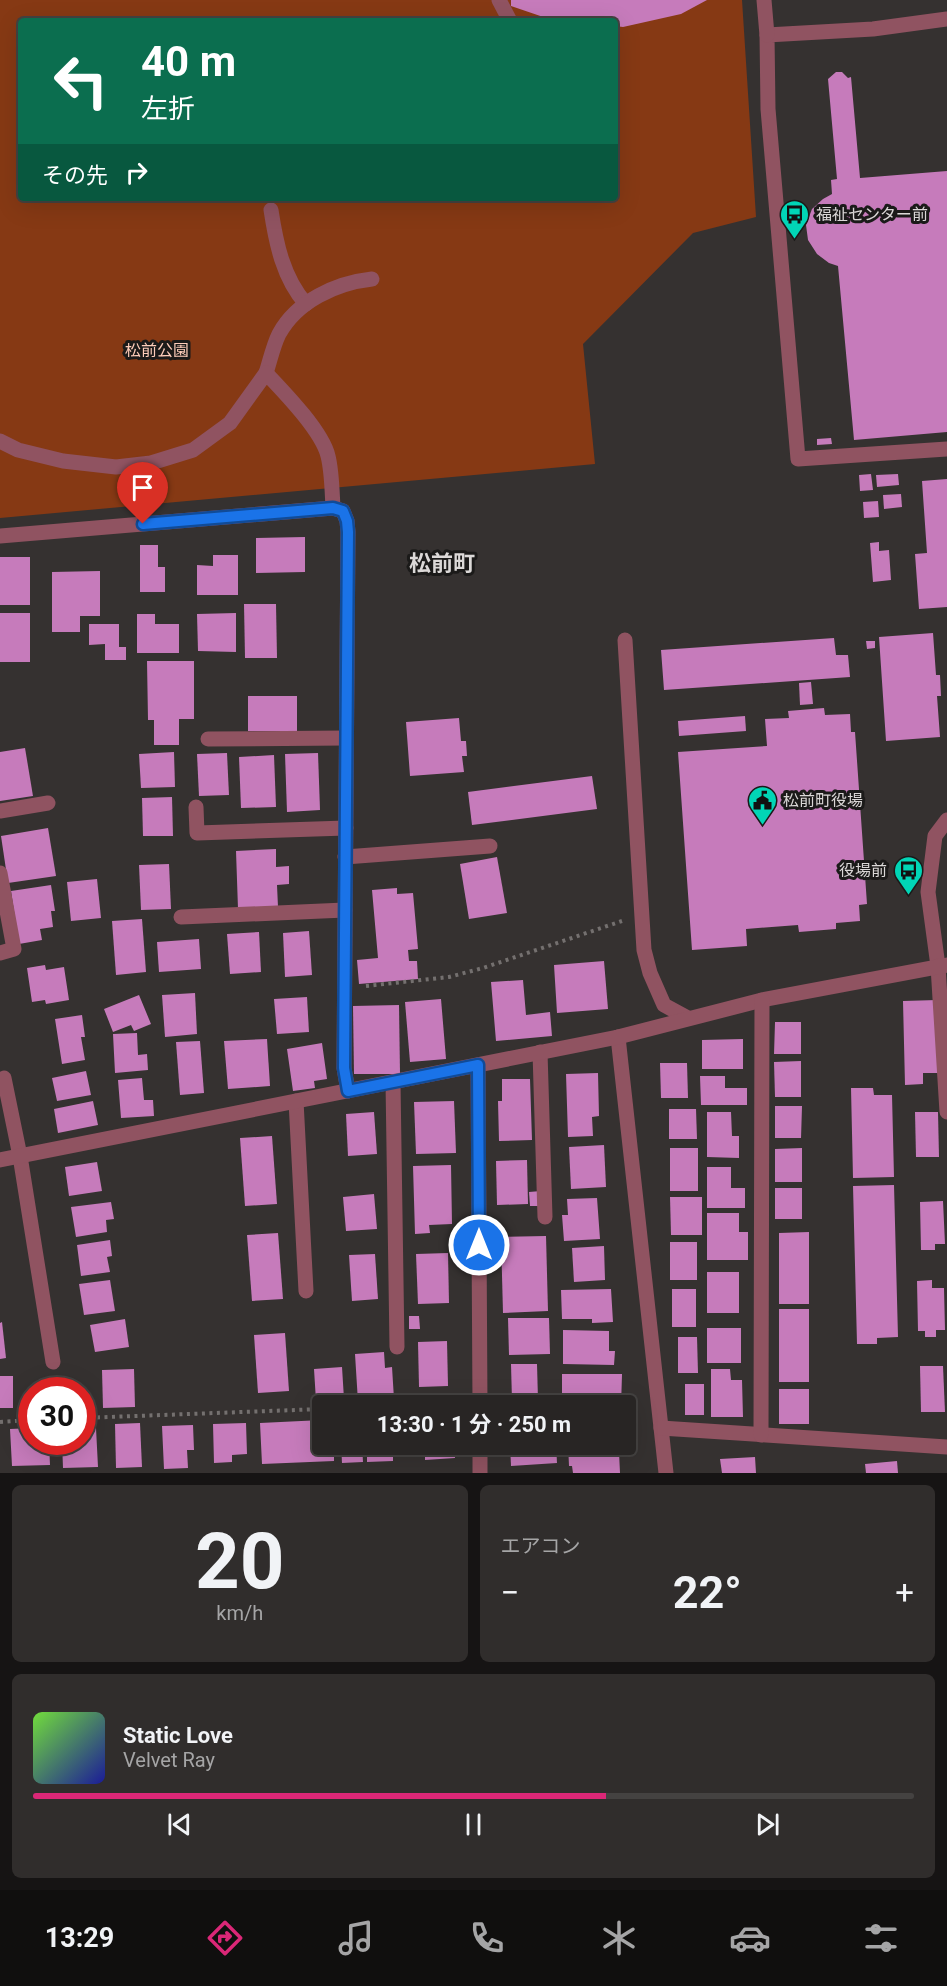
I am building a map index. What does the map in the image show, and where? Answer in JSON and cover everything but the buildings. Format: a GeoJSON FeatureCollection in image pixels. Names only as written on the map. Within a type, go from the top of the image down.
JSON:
{"type":"FeatureCollection","features":[{"type":"Feature","properties":{"kind":"street"},"geometry":{"type":"LineString","coordinates":[[500,0],[509,18]]}},
{"type":"Feature","properties":{"kind":"street"},"geometry":{"type":"LineString","coordinates":[[764,0],[768,109],[798,459],[947,449]]}},
{"type":"Feature","properties":{"kind":"street"},"geometry":{"type":"LineString","coordinates":[[767,35],[873,29],[947,19]]}},
{"type":"Feature","properties":{"kind":"street"},"geometry":{"type":"LineString","coordinates":[[271,210],[283,266],[296,293],[306,304]]}},
{"type":"Feature","properties":{"kind":"street"},"geometry":{"type":"LineString","coordinates":[[0,441],[18,450],[63,461],[116,467],[151,464],[193,450],[230,423],[266,374],[279,333],[299,308],[324,293],[350,282],[372,279]]}},
{"type":"Feature","properties":{"kind":"street"},"geometry":{"type":"LineString","coordinates":[[266,374],[294,404],[324,444],[328,457],[333,508]]}},
{"type":"Feature","properties":{"kind":"street"},"geometry":{"type":"LineString","coordinates":[[0,536],[333,508],[343,511],[348,532],[344,988],[344,1068],[348,1091]]}},
{"type":"Feature","properties":{"kind":"street"},"geometry":{"type":"LineString","coordinates":[[625,640],[644,950],[650,973],[664,1005],[688,1018]]}},
{"type":"Feature","properties":{"kind":"street"},"geometry":{"type":"LineString","coordinates":[[208,739],[346,738]]}},
{"type":"Feature","properties":{"kind":"street"},"geometry":{"type":"LineString","coordinates":[[0,811],[48,803]]}},
{"type":"Feature","properties":{"kind":"street"},"geometry":{"type":"LineString","coordinates":[[196,807],[197,834],[346,828]]}},
{"type":"Feature","properties":{"kind":"street"},"geometry":{"type":"LineString","coordinates":[[947,820],[935,837],[928,892],[943,966],[947,1112]]}},
{"type":"Feature","properties":{"kind":"street"},"geometry":{"type":"LineString","coordinates":[[345,857],[490,846]]}},
{"type":"Feature","properties":{"kind":"street"},"geometry":{"type":"LineString","coordinates":[[0,873],[14,949],[0,953]]}},
{"type":"Feature","properties":{"kind":"street"},"geometry":{"type":"LineString","coordinates":[[181,917],[345,910]]}},
{"type":"Feature","properties":{"kind":"street"},"geometry":{"type":"LineString","coordinates":[[0,1160],[618,1037],[762,1000],[943,966]]}},
{"type":"Feature","properties":{"kind":"street"},"geometry":{"type":"LineString","coordinates":[[761,1435],[762,1000]]}},
{"type":"Feature","properties":{"kind":"street"},"geometry":{"type":"LineString","coordinates":[[618,1037],[666,1473]]}},
{"type":"Feature","properties":{"kind":"street"},"geometry":{"type":"LineString","coordinates":[[540,1052],[545,1217]]}},
{"type":"Feature","properties":{"kind":"street"},"geometry":{"type":"LineString","coordinates":[[478,1065],[480,1395]]}},
{"type":"Feature","properties":{"kind":"street"},"geometry":{"type":"LineString","coordinates":[[4,1078],[20,1156],[53,1362]]}},
{"type":"Feature","properties":{"kind":"street"},"geometry":{"type":"LineString","coordinates":[[393,1082],[397,1347]]}},
{"type":"Feature","properties":{"kind":"street"},"geometry":{"type":"LineString","coordinates":[[296,1101],[306,1291]]}},
{"type":"Feature","properties":{"kind":"street"},"geometry":{"type":"LineString","coordinates":[[662,1428],[947,1448]]}},
{"type":"Feature","properties":{"kind":"street"},"geometry":{"type":"LineString","coordinates":[[468,1473],[480,1473],[480,1455]]}},
{"type":"Feature","properties":{"kind":"path"},"geometry":{"type":"LineString","coordinates":[[344,988],[450,977],[624,921],[642,921]]}},
{"type":"Feature","properties":{"kind":"path"},"geometry":{"type":"LineString","coordinates":[[96,1417],[312,1409]]}},
{"type":"Feature","properties":{"kind":"path"},"geometry":{"type":"LineString","coordinates":[[0,1422],[18,1421]]}},
{"type":"Feature","properties":{"kind":"green space","name":"松前公園"},"geometry":{"type":"Polygon","coordinates":[[[0,0],[742,0],[756,217],[693,233],[583,344],[595,464],[0,518],[0,0]]]}},
{"type":"Feature","properties":{"kind":"place","name":"福祉センター前"},"geometry":{"type":"Point","coordinates":[795,240]}},
{"type":"Feature","properties":{"kind":"place","name":"松前町役場"},"geometry":{"type":"Point","coordinates":[762,826]}},
{"type":"Feature","properties":{"kind":"place","name":"役場前"},"geometry":{"type":"Point","coordinates":[908,896]}},
{"type":"Feature","properties":{"kind":"district","name":"松前町"},"geometry":{"type":"Point","coordinates":[442,563]}},
{"type":"Feature","properties":{"kind":"route"},"geometry":{"type":"LineString","coordinates":[[143,524],[333,508],[343,511],[348,532],[344,1068],[348,1091],[478,1065],[479,1245]]}}]}
